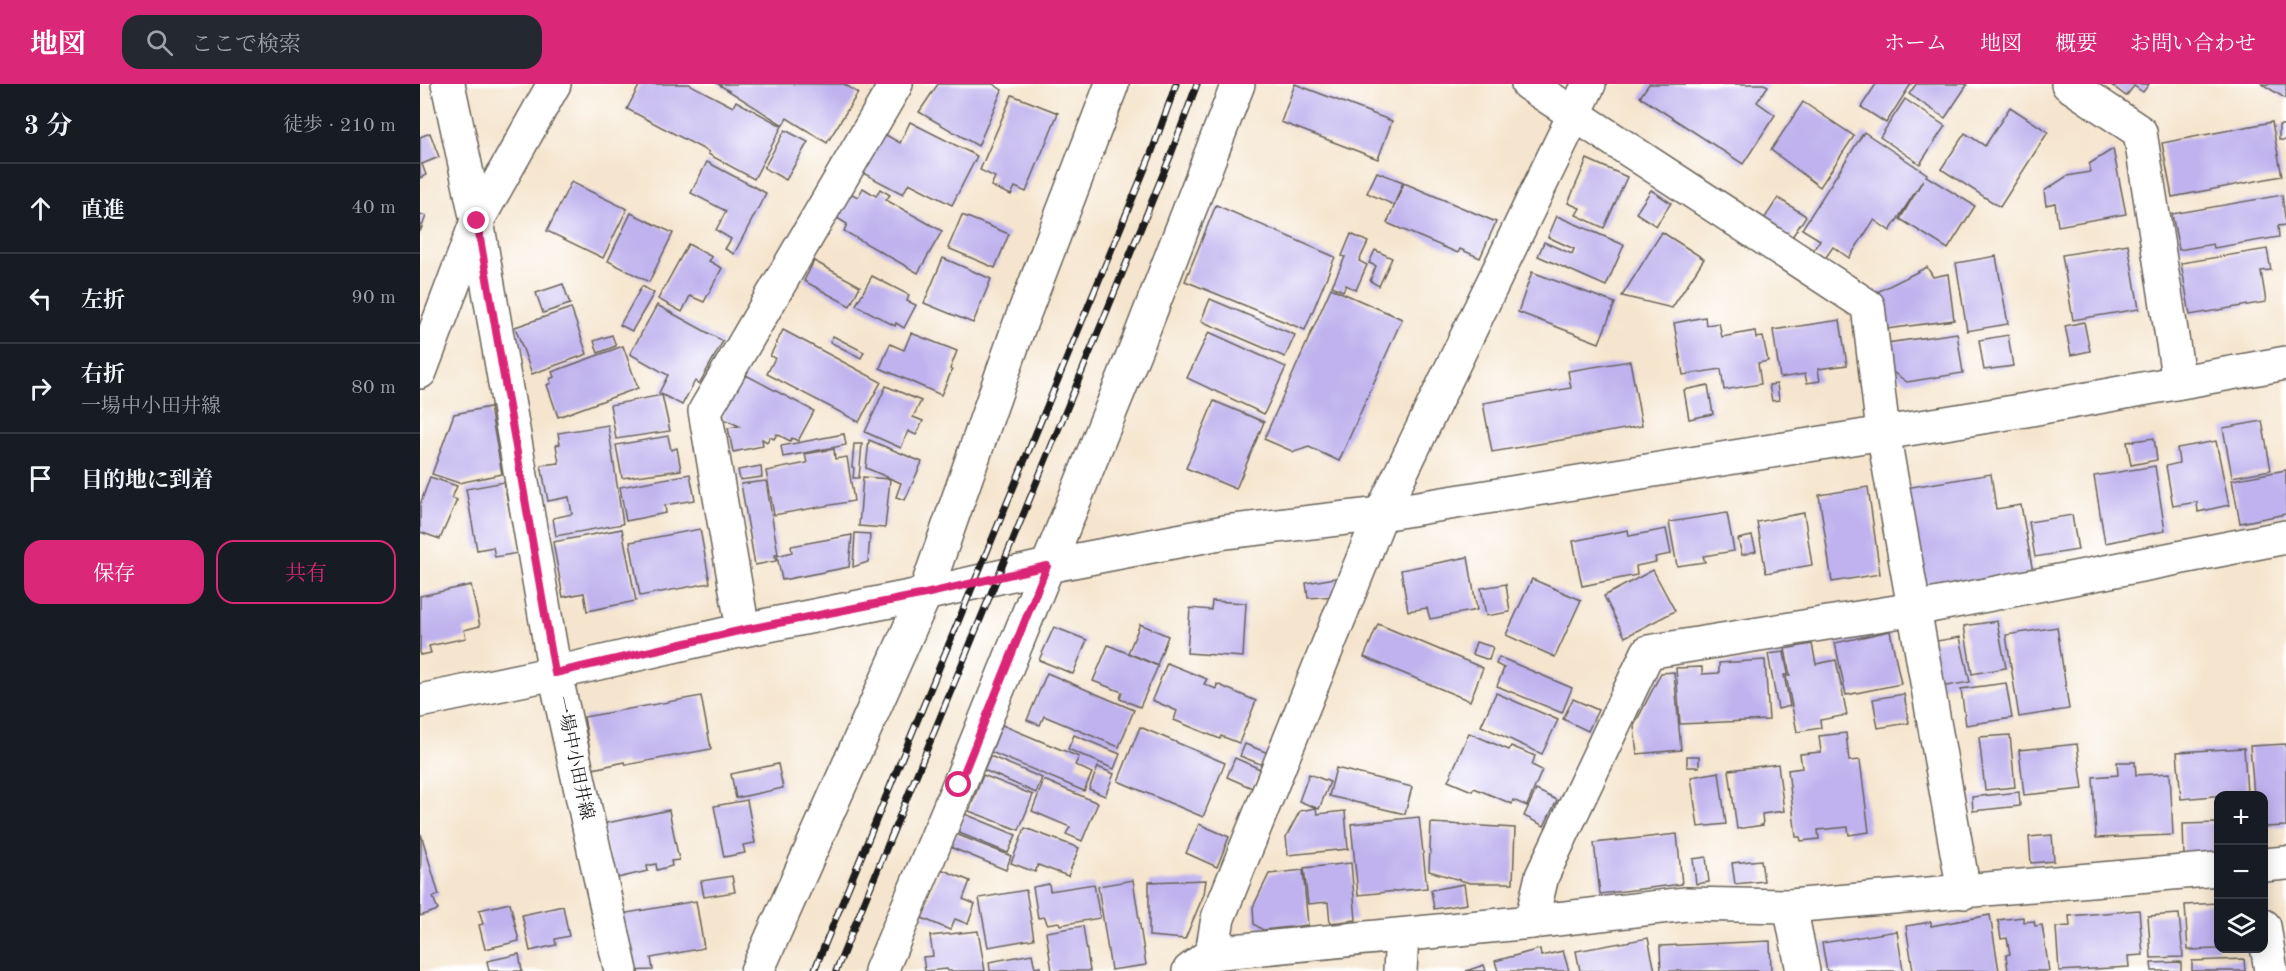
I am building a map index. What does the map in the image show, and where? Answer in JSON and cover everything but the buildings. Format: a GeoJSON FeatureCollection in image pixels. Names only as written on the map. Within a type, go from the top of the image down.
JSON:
{"type":"FeatureCollection","features":[{"type":"Feature","properties":{"kind":"street","name":"一場中小田井線"},"geometry":{"type":"LineString","coordinates":[[448,84],[477,221],[555,673],[621,971]]}},
{"type":"Feature","properties":{"kind":"street"},"geometry":{"type":"LineString","coordinates":[[420,372],[477,221],[554,84]]}},
{"type":"Feature","properties":{"kind":"street"},"geometry":{"type":"LineString","coordinates":[[743,630],[705,411],[896,84]]}},
{"type":"Feature","properties":{"kind":"street"},"geometry":{"type":"LineString","coordinates":[[757,971],[925,594],[1018,329],[1112,84]]}},
{"type":"Feature","properties":{"kind":"street"},"geometry":{"type":"LineString","coordinates":[[881,971],[1140,338],[1238,84]]}},
{"type":"Feature","properties":{"kind":"street"},"geometry":{"type":"LineString","coordinates":[[1528,84],[1868,306],[1883,432],[1964,892]]}},
{"type":"Feature","properties":{"kind":"street"},"geometry":{"type":"LineString","coordinates":[[1589,84],[1381,514],[1201,962],[1402,934],[1686,904],[1790,906],[2214,869]]}},
{"type":"Feature","properties":{"kind":"street"},"geometry":{"type":"LineString","coordinates":[[2068,84],[2140,132],[2179,382]]}},
{"type":"Feature","properties":{"kind":"street"},"geometry":{"type":"LineString","coordinates":[[420,701],[1047,566],[1225,532],[1381,514],[2026,410],[2286,363]]}},
{"type":"Feature","properties":{"kind":"street"},"geometry":{"type":"LineString","coordinates":[[1531,922],[1542,876],[1648,652],[1914,609],[2286,537]]}},
{"type":"Feature","properties":{"kind":"street"},"geometry":{"type":"LineString","coordinates":[[2268,865],[2286,863]]}},
{"type":"Feature","properties":{"kind":"street"},"geometry":{"type":"LineString","coordinates":[[1790,906],[1803,971]]}},
{"type":"Feature","properties":{"kind":"street"},"geometry":{"type":"LineString","coordinates":[[1400,971],[1402,934]]}},
{"type":"Feature","properties":{"kind":"street"},"geometry":{"type":"LineString","coordinates":[[2268,952],[2271,971]]}},
{"type":"Feature","properties":{"kind":"railway"},"geometry":{"type":"LineString","coordinates":[[814,971],[1151,154],[1176,84]]}},
{"type":"Feature","properties":{"kind":"railway"},"geometry":{"type":"LineString","coordinates":[[836,971],[1170,157],[1197,84]]}},
{"type":"Feature","properties":{"kind":"route"},"geometry":{"type":"LineString","coordinates":[[477,221],[555,673],[743,630],[925,594],[1047,566],[959,785]]}}]}
